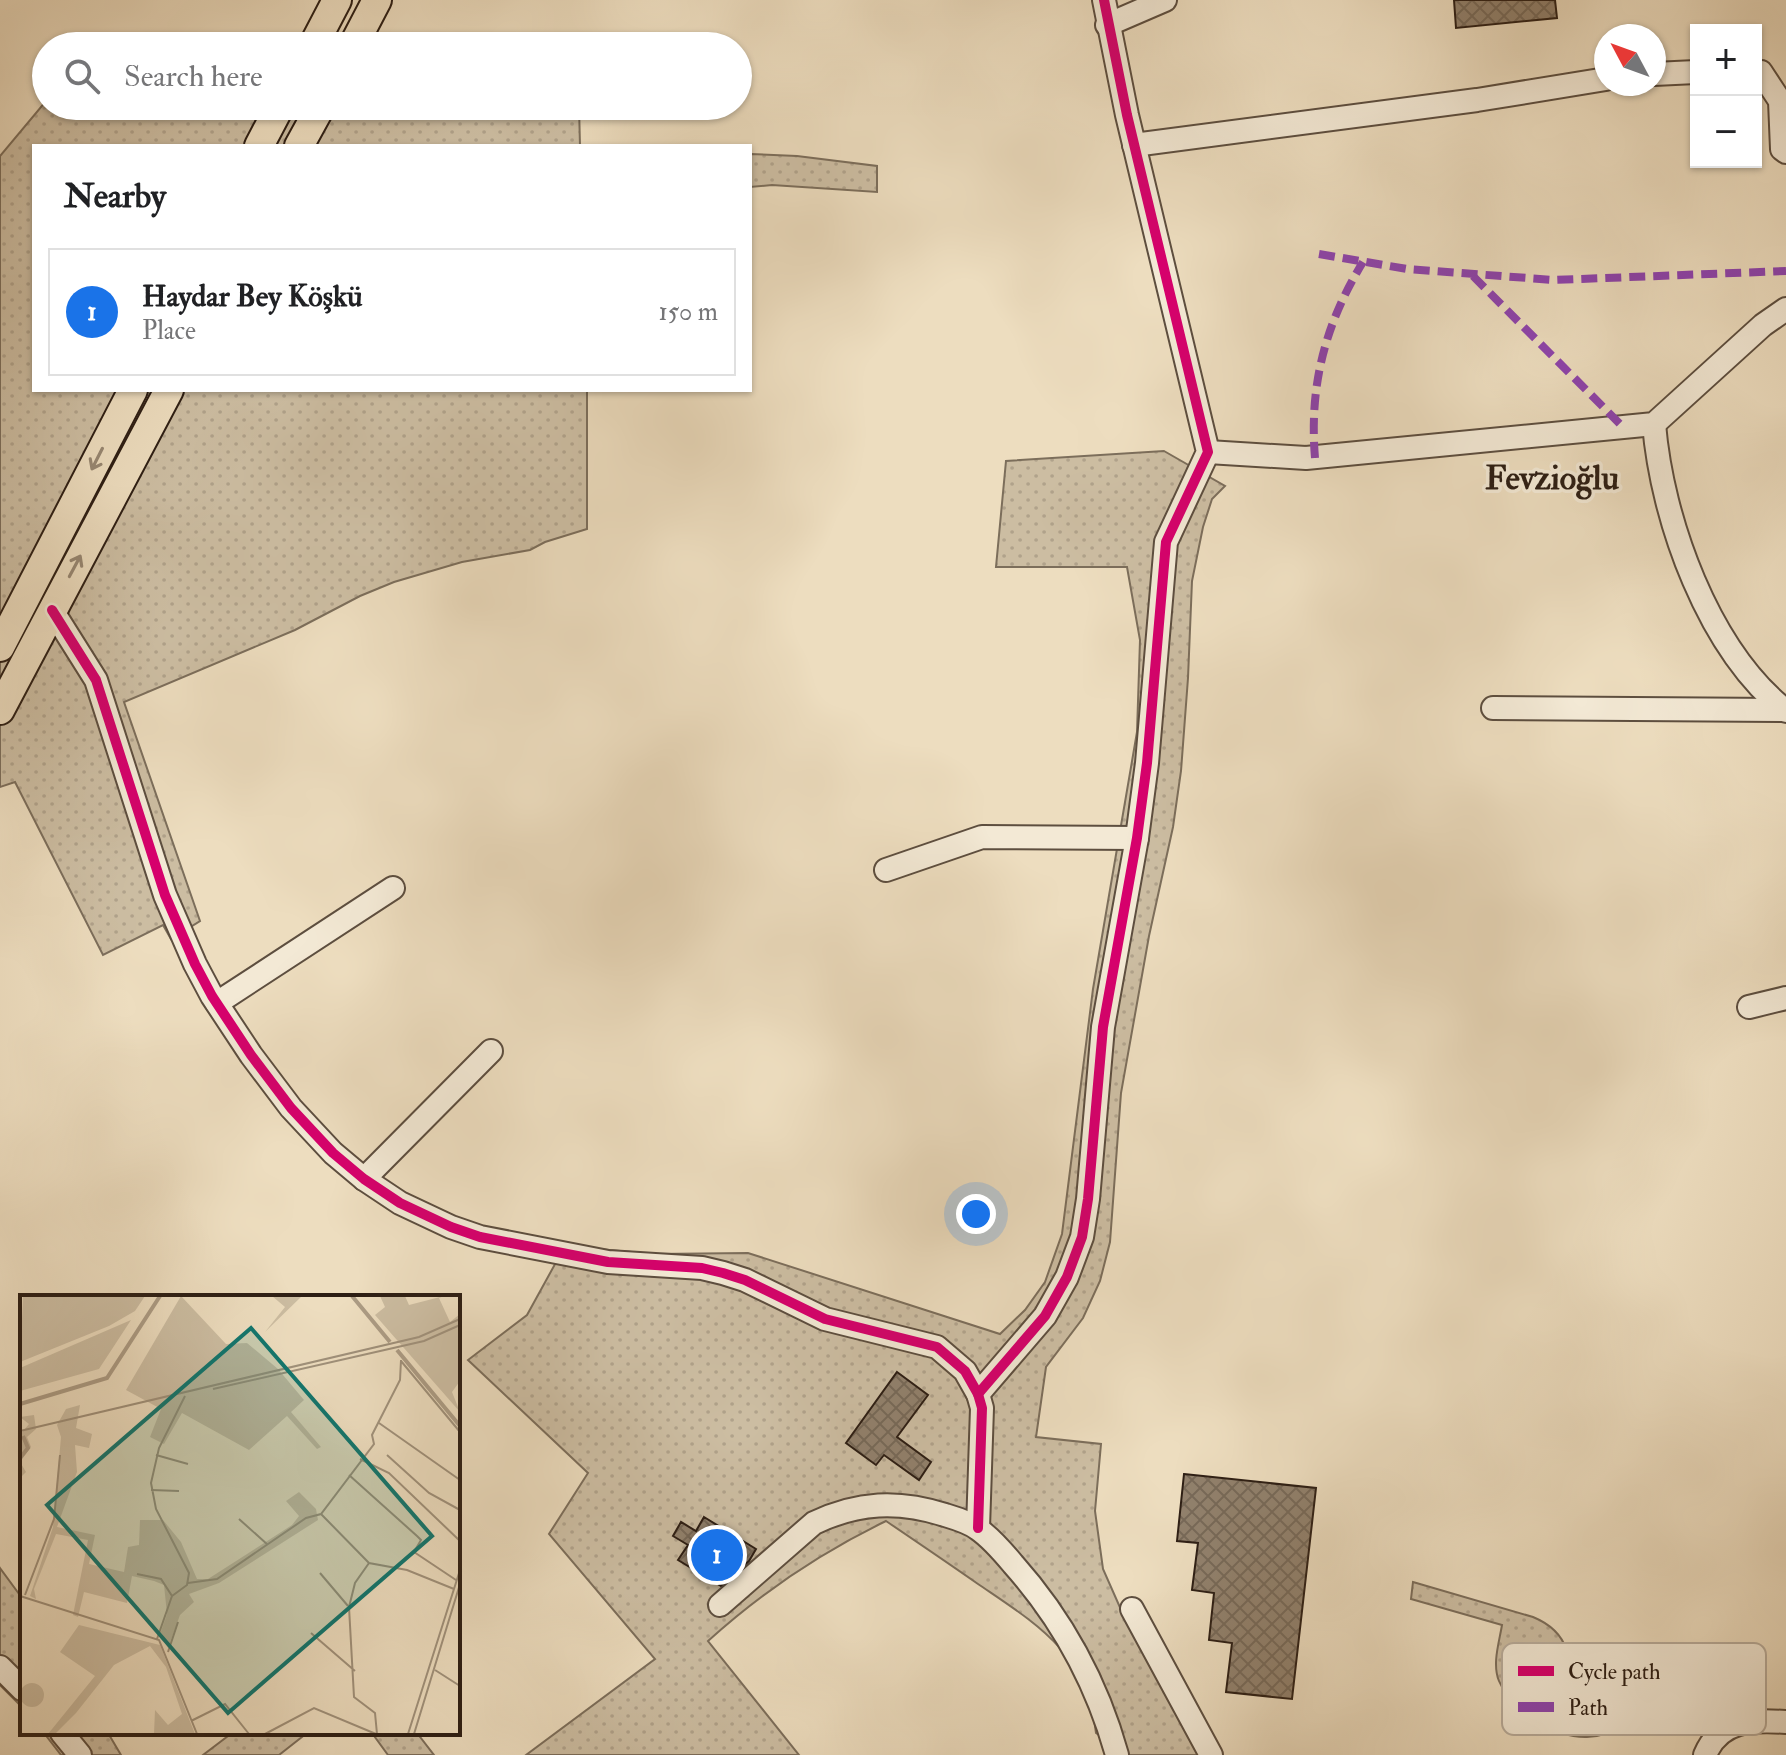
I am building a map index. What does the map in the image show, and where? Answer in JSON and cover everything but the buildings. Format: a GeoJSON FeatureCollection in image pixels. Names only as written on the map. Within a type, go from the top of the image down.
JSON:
{"type":"FeatureCollection","features":[{"type":"Feature","properties":{"kind":"main road"},"geometry":{"type":"LineString","coordinates":[[320,32],[337,0]]}},
{"type":"Feature","properties":{"kind":"main road"},"geometry":{"type":"LineString","coordinates":[[360,32],[377,0]]}},
{"type":"Feature","properties":{"kind":"main road"},"geometry":{"type":"LineString","coordinates":[[260,144],[273,120]]}},
{"type":"Feature","properties":{"kind":"main road"},"geometry":{"type":"LineString","coordinates":[[300,144],[313,120]]}},
{"type":"Feature","properties":{"kind":"main road"},"geometry":{"type":"LineString","coordinates":[[0,647],[132,392]]}},
{"type":"Feature","properties":{"kind":"main road"},"geometry":{"type":"LineString","coordinates":[[0,710],[168,392]]}},
{"type":"Feature","properties":{"kind":"street"},"geometry":{"type":"LineString","coordinates":[[978,1394],[1045,1316],[1067,1277],[1082,1237],[1103,1027],[1137,838],[1153,704],[1166,542],[1208,452],[1134,145],[1104,0]]}},
{"type":"Feature","properties":{"kind":"street"},"geometry":{"type":"LineString","coordinates":[[1107,25],[1165,0]]}},
{"type":"Feature","properties":{"kind":"street"},"geometry":{"type":"LineString","coordinates":[[1666,73],[1690,72]]}},
{"type":"Feature","properties":{"kind":"street"},"geometry":{"type":"LineString","coordinates":[[1762,74],[1780,101],[1782,149],[1786,152]]}},
{"type":"Feature","properties":{"kind":"street"},"geometry":{"type":"LineString","coordinates":[[1134,145],[1477,100],[1594,81]]}},
{"type":"Feature","properties":{"kind":"street"},"geometry":{"type":"LineString","coordinates":[[1208,452],[1306,458],[1654,424],[1763,325],[1786,309]]}},
{"type":"Feature","properties":{"kind":"street"},"geometry":{"type":"LineString","coordinates":[[1654,424],[1663,491],[1692,577],[1736,654],[1772,700],[1785,710]]}},
{"type":"Feature","properties":{"kind":"street"},"geometry":{"type":"LineString","coordinates":[[52,610],[96,680],[165,895],[195,964],[217,1003],[291,1108],[333,1153],[364,1179],[423,1215],[480,1237],[608,1262],[702,1268],[745,1280],[825,1319],[937,1347],[957,1362],[978,1394],[983,1423],[978,1528]]}},
{"type":"Feature","properties":{"kind":"street"},"geometry":{"type":"LineString","coordinates":[[1493,708],[1785,710]]}},
{"type":"Feature","properties":{"kind":"street"},"geometry":{"type":"LineString","coordinates":[[886,870],[982,837],[1137,838]]}},
{"type":"Feature","properties":{"kind":"street"},"geometry":{"type":"LineString","coordinates":[[217,1003],[393,888]]}},
{"type":"Feature","properties":{"kind":"street"},"geometry":{"type":"LineString","coordinates":[[1749,1007],[1786,998]]}},
{"type":"Feature","properties":{"kind":"street"},"geometry":{"type":"LineString","coordinates":[[364,1179],[491,1051]]}},
{"type":"Feature","properties":{"kind":"street"},"geometry":{"type":"LineString","coordinates":[[720,1605],[814,1523],[849,1509],[867,1505],[908,1505],[953,1518],[978,1528],[1029,1581],[1071,1642],[1097,1696],[1117,1755]]}},
{"type":"Feature","properties":{"kind":"street"},"geometry":{"type":"LineString","coordinates":[[1132,1609],[1211,1755]]}},
{"type":"Feature","properties":{"kind":"street"},"geometry":{"type":"LineString","coordinates":[[0,1667],[20,1687]]}},
{"type":"Feature","properties":{"kind":"street"},"geometry":{"type":"LineString","coordinates":[[1766,1721],[1786,1722]]}},
{"type":"Feature","properties":{"kind":"street"},"geometry":{"type":"LineString","coordinates":[[64,1735],[80,1755]]}},
{"type":"Feature","properties":{"kind":"street"},"geometry":{"type":"LineString","coordinates":[[1705,1755],[1718,1735]]}},
{"type":"Feature","properties":{"kind":"shaded area"},"geometry":{"type":"Polygon","coordinates":[[[32,118],[579,120],[580,144],[32,144],[32,392],[587,392],[587,529],[530,550],[462,562],[394,582],[295,630],[124,702],[200,921],[171,939],[163,925],[103,955],[15,782],[0,787],[0,156],[32,118]]]}},
{"type":"Feature","properties":{"kind":"shaded area"},"geometry":{"type":"Polygon","coordinates":[[[752,154],[877,166],[877,192],[772,185],[752,187],[752,154]]]}},
{"type":"Feature","properties":{"kind":"shaded area"},"geometry":{"type":"Polygon","coordinates":[[[1164,451],[1225,486],[1212,499],[1192,581],[1181,771],[1121,1093],[1110,1242],[1100,1281],[1083,1318],[1046,1367],[1036,1437],[1101,1444],[1095,1511],[1103,1569],[1122,1612],[1205,1755],[1127,1755],[1096,1733],[1091,1705],[1082,1682],[1056,1644],[1020,1613],[886,1521],[792,1575],[708,1641],[799,1755],[526,1755],[655,1659],[549,1534],[588,1473],[468,1360],[527,1315],[565,1246],[654,1254],[748,1253],[1000,1334],[1025,1310],[1045,1282],[1062,1234],[1093,989],[1137,732],[1140,640],[1127,567],[996,567],[1006,461],[1164,451]]]}},
{"type":"Feature","properties":{"kind":"shaded area"},"geometry":{"type":"Polygon","coordinates":[[[0,1568],[20,1595],[20,1705],[0,1685],[0,1568]]]}},
{"type":"Feature","properties":{"kind":"shaded area"},"geometry":{"type":"Polygon","coordinates":[[[1413,1582],[1533,1617],[1548,1625],[1564,1643],[1502,1643],[1502,1686],[1496,1661],[1502,1625],[1411,1599],[1413,1582]]]}},
{"type":"Feature","properties":{"kind":"shaded area"},"geometry":{"type":"Polygon","coordinates":[[[46,1735],[109,1735],[121,1755],[61,1755],[46,1735]]]}},
{"type":"Feature","properties":{"kind":"shaded area"},"geometry":{"type":"Polygon","coordinates":[[[229,1735],[304,1735],[279,1755],[203,1755],[229,1735]]]}},
{"type":"Feature","properties":{"kind":"shaded area"},"geometry":{"type":"Polygon","coordinates":[[[373,1735],[419,1735],[434,1755],[388,1755],[373,1735]]]}},
{"type":"Feature","properties":{"kind":"marked path"},"geometry":{"type":"LineString","coordinates":[[1319,254],[1407,269],[1554,280],[1786,271]]}},
{"type":"Feature","properties":{"kind":"marked path"},"geometry":{"type":"LineString","coordinates":[[1315,458],[1315,406],[1322,356],[1339,309],[1363,262]]}},
{"type":"Feature","properties":{"kind":"marked path"},"geometry":{"type":"LineString","coordinates":[[1473,276],[1623,427]]}},
{"type":"Feature","properties":{"kind":"cycle path"},"geometry":{"type":"LineString","coordinates":[[978,1394],[1045,1316],[1067,1277],[1082,1237],[1103,1027],[1137,838],[1147,763],[1166,542],[1208,452],[1127,115],[1104,0]]}},
{"type":"Feature","properties":{"kind":"cycle path"},"geometry":{"type":"LineString","coordinates":[[52,610],[96,680],[165,895],[195,964],[251,1055],[291,1108],[333,1153],[400,1203],[480,1237],[608,1262],[702,1268],[723,1273],[745,1280],[825,1319],[937,1347],[965,1371],[982,1408],[978,1528]]}},
{"type":"Feature","properties":{"kind":"place","name":"Haydar Bey Köşkü"},"geometry":{"type":"Point","coordinates":[717,1555]}},
{"type":"Feature","properties":{"kind":"district","name":"Fevzioğlu"},"geometry":{"type":"Point","coordinates":[1552,478]}}]}
